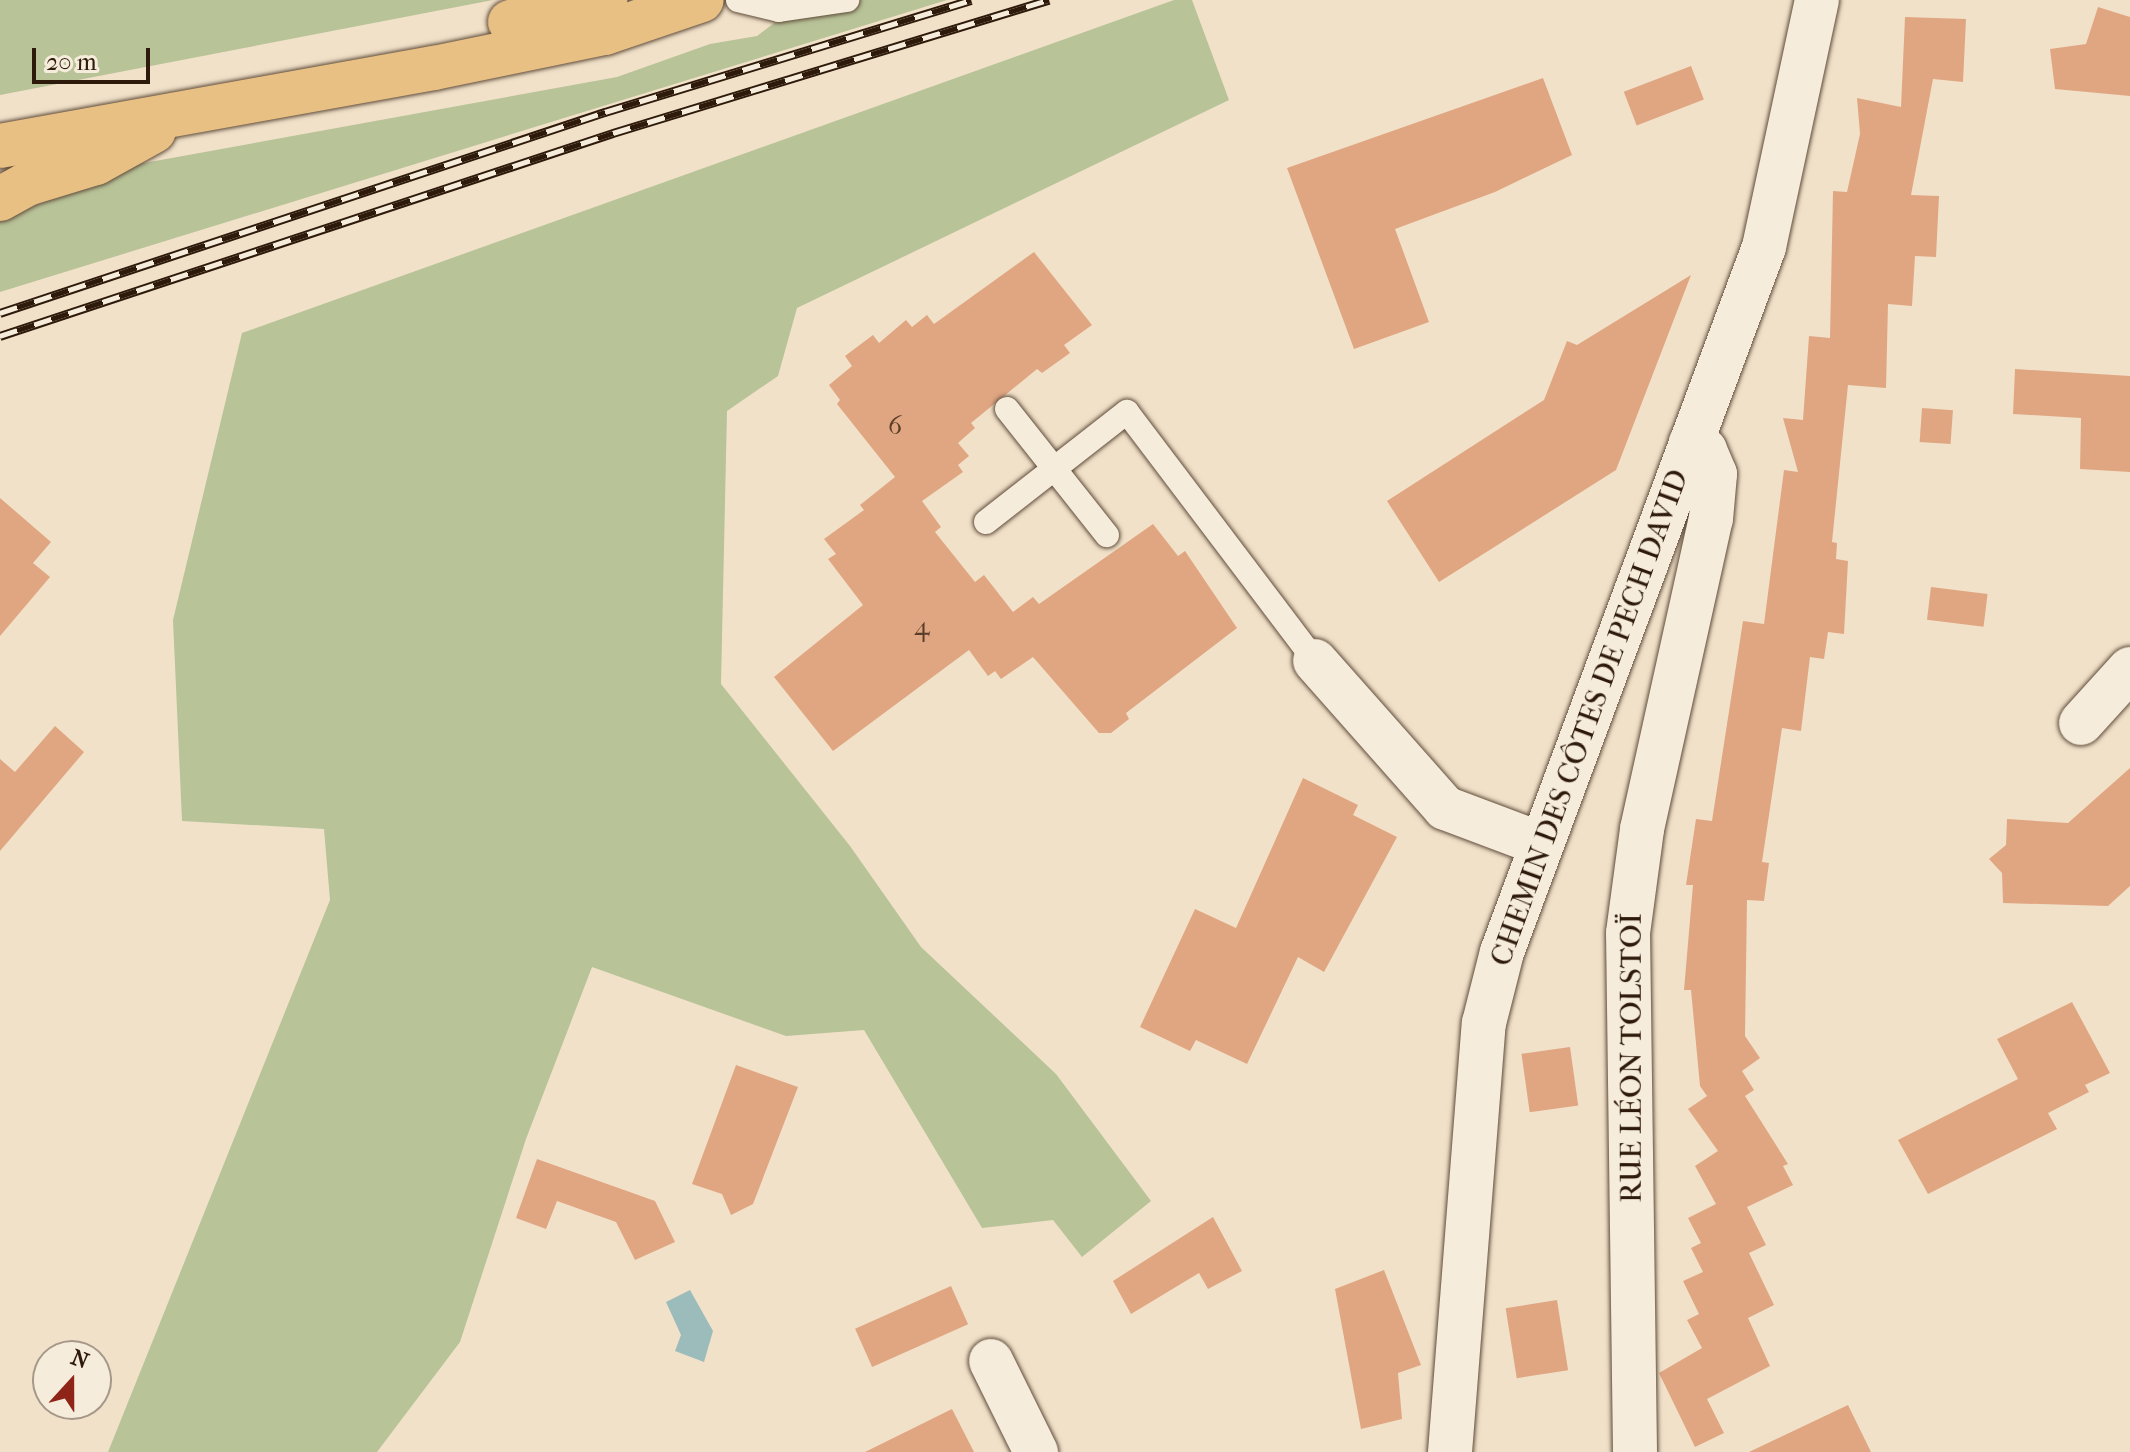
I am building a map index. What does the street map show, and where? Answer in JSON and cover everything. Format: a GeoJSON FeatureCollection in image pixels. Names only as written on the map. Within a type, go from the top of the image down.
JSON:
{"type":"FeatureCollection","features":[{"type":"Feature","properties":{"kind":"highway"},"geometry":{"type":"LineString","coordinates":[[0,123],[605,0]]}},
{"type":"Feature","properties":{"kind":"highway"},"geometry":{"type":"LineString","coordinates":[[0,146],[184,115],[605,33],[702,0]]}},
{"type":"Feature","properties":{"kind":"highway"},"geometry":{"type":"LineString","coordinates":[[0,199],[27,184],[96,163],[184,115]]}},
{"type":"Feature","properties":{"kind":"street","name":"CHEMIN DES CÔTES DE PECH DAVID"},"geometry":{"type":"LineString","coordinates":[[1450,1452],[1484,1023],[1502,952],[1764,247],[1817,0]]}},
{"type":"Feature","properties":{"kind":"street","name":"RUE LÉON TOLSTOÏ"},"geometry":{"type":"LineString","coordinates":[[1635,1452],[1628,933],[1642,829],[1711,519],[1715,474],[1705,450],[1691,443]]}},
{"type":"Feature","properties":{"kind":"street"},"geometry":{"type":"LineString","coordinates":[[1315,661],[1445,808],[1541,844]]}},
{"type":"Feature","properties":{"kind":"street"},"geometry":{"type":"LineString","coordinates":[[2081,723],[2130,669]]}},
{"type":"Feature","properties":{"kind":"street"},"geometry":{"type":"LineString","coordinates":[[991,1361],[1036,1452]]}},
{"type":"Feature","properties":{"kind":"lane"},"geometry":{"type":"LineString","coordinates":[[738,0],[779,10],[847,0]]}},
{"type":"Feature","properties":{"kind":"lane"},"geometry":{"type":"LineString","coordinates":[[1007,409],[1107,535]]}},
{"type":"Feature","properties":{"kind":"lane"},"geometry":{"type":"LineString","coordinates":[[986,522],[1127,412],[1315,661]]}},
{"type":"Feature","properties":{"kind":"green space"},"geometry":{"type":"Polygon","coordinates":[[[0,0],[493,0],[0,95],[0,0]]]}},
{"type":"Feature","properties":{"kind":"green space"},"geometry":{"type":"Polygon","coordinates":[[[804,0],[947,0],[0,292],[0,220],[133,165],[617,77],[710,44],[757,36],[804,0]]]}},
{"type":"Feature","properties":{"kind":"green space"},"geometry":{"type":"Polygon","coordinates":[[[1174,0],[1192,0],[1229,100],[797,308],[778,376],[727,411],[721,684],[850,846],[921,947],[1056,1074],[1151,1201],[1082,1257],[1053,1220],[982,1228],[864,1030],[786,1036],[592,967],[526,1139],[460,1342],[377,1452],[108,1452],[330,900],[324,829],[182,821],[173,620],[242,333],[1174,0]]]}},
{"type":"Feature","properties":{"kind":"water"},"geometry":{"type":"Polygon","coordinates":[[[690,1290],[713,1331],[704,1362],[675,1351],[681,1335],[666,1302],[690,1290]]]}},
{"type":"Feature","properties":{"kind":"building"},"geometry":{"type":"Polygon","coordinates":[[[2098,7],[2130,17],[2130,96],[2055,89],[2050,49],[2086,44],[2098,7]]]}},
{"type":"Feature","properties":{"kind":"building"},"geometry":{"type":"Polygon","coordinates":[[[1905,17],[1966,19],[1963,82],[1933,79],[1911,195],[1939,196],[1936,257],[1915,256],[1912,306],[1888,304],[1886,388],[1848,385],[1832,542],[1837,543],[1836,559],[1848,561],[1844,634],[1828,632],[1824,659],[1810,657],[1801,731],[1782,728],[1762,862],[1769,863],[1764,901],[1747,900],[1745,1036],[1760,1058],[1742,1071],[1754,1090],[1745,1096],[1788,1164],[1783,1166],[1793,1185],[1747,1207],[1766,1245],[1749,1253],[1774,1305],[1748,1318],[1770,1366],[1707,1399],[1724,1433],[1695,1447],[1659,1373],[1702,1348],[1687,1320],[1699,1314],[1683,1281],[1703,1272],[1691,1248],[1701,1243],[1688,1218],[1716,1204],[1695,1166],[1718,1151],[1688,1109],[1707,1096],[1700,1086],[1691,990],[1684,990],[1693,885],[1686,885],[1696,819],[1712,821],[1743,621],[1764,624],[1784,470],[1798,472],[1783,418],[1803,420],[1809,336],[1830,338],[1833,191],[1847,192],[1860,134],[1857,98],[1901,107],[1905,17]]]}},
{"type":"Feature","properties":{"kind":"building"},"geometry":{"type":"Polygon","coordinates":[[[1691,66],[1704,100],[1637,125],[1624,92],[1691,66]]]}},
{"type":"Feature","properties":{"kind":"building"},"geometry":{"type":"Polygon","coordinates":[[[1543,78],[1572,155],[1495,192],[1395,229],[1429,322],[1354,349],[1287,168],[1543,78]]]}},
{"type":"Feature","properties":{"kind":"building"},"geometry":{"type":"Polygon","coordinates":[[[1034,252],[1092,325],[1064,345],[1070,353],[1042,373],[1037,369],[971,423],[975,428],[958,443],[969,456],[958,465],[963,472],[922,501],[941,527],[935,532],[975,582],[984,575],[1013,612],[1033,597],[1039,604],[1153,524],[1178,556],[1185,551],[1237,628],[1126,713],[1129,719],[1111,733],[1099,733],[1033,657],[1001,679],[995,671],[988,676],[969,650],[833,751],[774,677],[863,605],[828,559],[836,554],[824,539],[864,510],[860,505],[895,477],[837,404],[840,400],[829,385],[852,366],[845,356],[873,335],[879,343],[906,320],[912,327],[927,315],[934,324],[1034,252]]]}},
{"type":"Feature","properties":{"kind":"building"},"geometry":{"type":"Polygon","coordinates":[[[1691,275],[1616,470],[1439,582],[1387,501],[1544,400],[1567,341],[1577,345],[1691,275]]]}},
{"type":"Feature","properties":{"kind":"building"},"geometry":{"type":"Polygon","coordinates":[[[2015,369],[2130,376],[2130,472],[2080,469],[2081,418],[2013,414],[2015,369]]]}},
{"type":"Feature","properties":{"kind":"building"},"geometry":{"type":"Polygon","coordinates":[[[1922,408],[1953,410],[1951,444],[1920,442],[1922,408]]]}},
{"type":"Feature","properties":{"kind":"building"},"geometry":{"type":"Polygon","coordinates":[[[0,498],[51,542],[33,563],[50,577],[0,636],[0,498]]]}},
{"type":"Feature","properties":{"kind":"building"},"geometry":{"type":"Polygon","coordinates":[[[1931,587],[1988,594],[1984,627],[1927,620],[1931,587]]]}},
{"type":"Feature","properties":{"kind":"building"},"geometry":{"type":"Polygon","coordinates":[[[55,726],[84,752],[0,851],[0,759],[15,772],[55,726]]]}},
{"type":"Feature","properties":{"kind":"building"},"geometry":{"type":"Polygon","coordinates":[[[2130,768],[2130,886],[2108,906],[2003,903],[2002,873],[1989,859],[2006,845],[2007,819],[2068,823],[2130,768]]]}},
{"type":"Feature","properties":{"kind":"building"},"geometry":{"type":"Polygon","coordinates":[[[1303,778],[1358,805],[1353,815],[1397,837],[1324,972],[1298,957],[1247,1064],[1196,1040],[1190,1051],[1140,1027],[1195,909],[1236,928],[1303,778]]]}},
{"type":"Feature","properties":{"kind":"building"},"geometry":{"type":"Polygon","coordinates":[[[2072,1002],[2110,1073],[2085,1085],[2089,1092],[2048,1113],[2057,1129],[1928,1194],[1898,1140],[2018,1079],[1997,1039],[2072,1002]]]}},
{"type":"Feature","properties":{"kind":"building"},"geometry":{"type":"Polygon","coordinates":[[[1570,1047],[1578,1105],[1530,1112],[1521,1054],[1570,1047]]]}},
{"type":"Feature","properties":{"kind":"building"},"geometry":{"type":"Polygon","coordinates":[[[736,1065],[798,1087],[753,1204],[731,1215],[722,1194],[692,1184],[736,1065]]]}},
{"type":"Feature","properties":{"kind":"building"},"geometry":{"type":"Polygon","coordinates":[[[537,1159],[655,1201],[675,1242],[635,1260],[616,1222],[557,1201],[546,1229],[516,1218],[537,1159]]]}},
{"type":"Feature","properties":{"kind":"building"},"geometry":{"type":"Polygon","coordinates":[[[1213,1217],[1242,1271],[1208,1289],[1199,1273],[1131,1314],[1113,1281],[1213,1217]]]}},
{"type":"Feature","properties":{"kind":"building"},"geometry":{"type":"Polygon","coordinates":[[[1384,1270],[1421,1365],[1398,1373],[1402,1419],[1361,1429],[1335,1289],[1384,1270]]]}},
{"type":"Feature","properties":{"kind":"building"},"geometry":{"type":"Polygon","coordinates":[[[951,1286],[968,1324],[872,1367],[855,1329],[951,1286]]]}},
{"type":"Feature","properties":{"kind":"building"},"geometry":{"type":"Polygon","coordinates":[[[1557,1300],[1568,1370],[1517,1378],[1506,1308],[1557,1300]]]}},
{"type":"Feature","properties":{"kind":"building"},"geometry":{"type":"Polygon","coordinates":[[[1848,1405],[1871,1452],[1749,1452],[1848,1405]]]}},
{"type":"Feature","properties":{"kind":"building"},"geometry":{"type":"Polygon","coordinates":[[[952,1409],[974,1452],[865,1452],[952,1409]]]}},
{"type":"Feature","properties":{"kind":"railway"},"geometry":{"type":"LineString","coordinates":[[0,313],[605,112],[971,0]]}},
{"type":"Feature","properties":{"kind":"railway"},"geometry":{"type":"LineString","coordinates":[[0,336],[613,133],[1049,0]]}}]}
